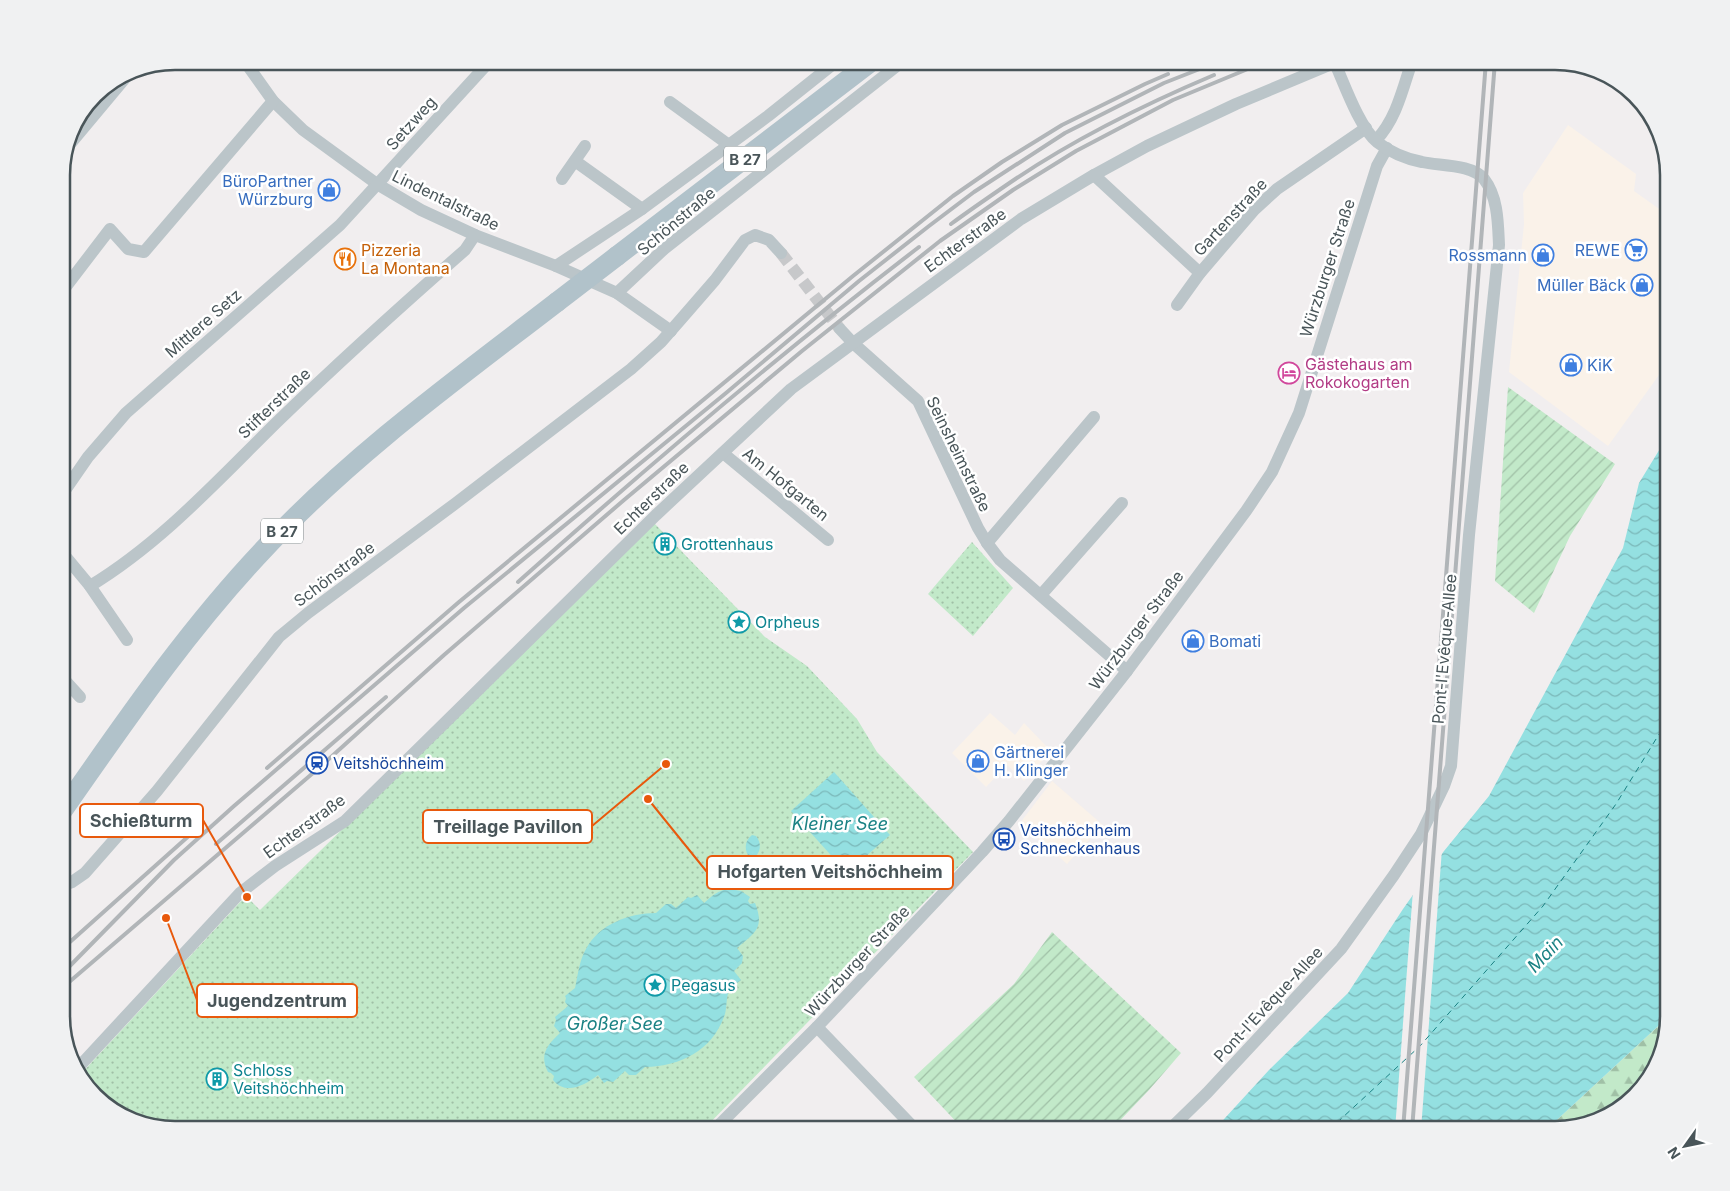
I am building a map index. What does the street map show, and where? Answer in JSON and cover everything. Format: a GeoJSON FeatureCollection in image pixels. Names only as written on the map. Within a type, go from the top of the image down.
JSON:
{"type":"FeatureCollection","features":[{"type":"Feature","properties":{"kind":"main road","name":"B 27"},"geometry":{"type":"LineString","coordinates":[[70,801],[158,675],[214,603],[266,546],[329,486],[406,420],[860,70]]}},
{"type":"Feature","properties":{"kind":"street","name":"Lindentalstraße"},"geometry":{"type":"LineString","coordinates":[[253,70],[273,101],[303,130],[376,184],[421,210],[475,235],[556,266],[617,293]]}},
{"type":"Feature","properties":{"kind":"street","name":"Setzweg"},"geometry":{"type":"LineString","coordinates":[[376,184],[482,70]]}},
{"type":"Feature","properties":{"kind":"street"},"geometry":{"type":"LineString","coordinates":[[556,266],[642,209],[768,116],[826,70]]}},
{"type":"Feature","properties":{"kind":"street","name":"Schönstraße"},"geometry":{"type":"LineString","coordinates":[[617,293],[664,249],[892,70]]}},
{"type":"Feature","properties":{"kind":"street","name":"Echterstraße"},"geometry":{"type":"LineString","coordinates":[[82,1064],[240,893],[275,866],[345,821],[649,522],[791,389],[1020,219],[1094,175],[1148,146],[1227,108],[1315,70]]}},
{"type":"Feature","properties":{"kind":"street"},"geometry":{"type":"LineString","coordinates":[[1338,70],[1366,128],[1386,148]]}},
{"type":"Feature","properties":{"kind":"street"},"geometry":{"type":"LineString","coordinates":[[1376,140],[1385,132],[1392,118],[1409,70]]}},
{"type":"Feature","properties":{"kind":"street"},"geometry":{"type":"LineString","coordinates":[[78,134],[117,88]]}},
{"type":"Feature","properties":{"kind":"street"},"geometry":{"type":"LineString","coordinates":[[70,283],[110,229],[128,249],[144,252],[273,101]]}},
{"type":"Feature","properties":{"kind":"street"},"geometry":{"type":"LineString","coordinates":[[670,102],[728,145]]}},
{"type":"Feature","properties":{"kind":"street","name":"Gartenstraße"},"geometry":{"type":"LineString","coordinates":[[1177,305],[1200,273],[1254,210],[1277,189],[1366,128]]}},
{"type":"Feature","properties":{"kind":"street"},"geometry":{"type":"LineString","coordinates":[[562,179],[585,146]]}},
{"type":"Feature","properties":{"kind":"street","name":"Würzburger Straße"},"geometry":{"type":"LineString","coordinates":[[723,1121],[817,1027],[988,845],[1127,671],[1212,558],[1272,472],[1299,413],[1374,174],[1386,148]]}},
{"type":"Feature","properties":{"kind":"street","name":"Pont-l'Evêque-Allee"},"geometry":{"type":"LineString","coordinates":[[1178,1121],[1207,1093],[1341,949],[1421,834],[1444,786],[1451,766],[1470,526],[1498,254],[1498,218],[1493,196],[1483,178],[1467,169],[1423,162],[1386,148]]}},
{"type":"Feature","properties":{"kind":"street"},"geometry":{"type":"LineString","coordinates":[[575,161],[642,209]]}},
{"type":"Feature","properties":{"kind":"street"},"geometry":{"type":"LineString","coordinates":[[1094,175],[1200,273]]}},
{"type":"Feature","properties":{"kind":"street","name":"Mittlere Setz"},"geometry":{"type":"LineString","coordinates":[[70,484],[88,457],[126,414],[172,371],[328,237],[360,204],[376,184]]}},
{"type":"Feature","properties":{"kind":"street","name":"Stifterstraße"},"geometry":{"type":"LineString","coordinates":[[90,586],[113,572],[165,530],[365,338],[464,250],[475,235]]}},
{"type":"Feature","properties":{"kind":"street","name":"Schönstraße"},"geometry":{"type":"LineString","coordinates":[[70,883],[85,874],[157,792],[279,636],[631,370],[671,331],[715,280],[745,240],[755,235],[768,240],[781,253]]}},
{"type":"Feature","properties":{"kind":"street"},"geometry":{"type":"LineString","coordinates":[[617,293],[671,331]]}},
{"type":"Feature","properties":{"kind":"street"},"geometry":{"type":"LineString","coordinates":[[840,329],[853,343]]}},
{"type":"Feature","properties":{"kind":"street","name":"Seinsheimstraße"},"geometry":{"type":"LineString","coordinates":[[853,343],[918,401],[987,544],[1000,560],[1127,671]]}},
{"type":"Feature","properties":{"kind":"street","name":"Seinsheimstraße"},"geometry":{"type":"LineString","coordinates":[[987,544],[1094,417]]}},
{"type":"Feature","properties":{"kind":"street","name":"Am Hofgarten"},"geometry":{"type":"LineString","coordinates":[[723,453],[828,540]]}},
{"type":"Feature","properties":{"kind":"street"},"geometry":{"type":"LineString","coordinates":[[1041,595],[1122,503]]}},
{"type":"Feature","properties":{"kind":"street"},"geometry":{"type":"LineString","coordinates":[[70,560],[127,640]]}},
{"type":"Feature","properties":{"kind":"street"},"geometry":{"type":"LineString","coordinates":[[70,685],[80,697]]}},
{"type":"Feature","properties":{"kind":"street"},"geometry":{"type":"LineString","coordinates":[[817,1027],[907,1121]]}},
{"type":"Feature","properties":{"kind":"shaded area"},"geometry":{"type":"Polygon","coordinates":[[[1568,125],[1636,174],[1634,191],[1660,210],[1660,374],[1608,446],[1509,372],[1524,224],[1523,193],[1568,125]]]}},
{"type":"Feature","properties":{"kind":"shaded area"},"geometry":{"type":"Polygon","coordinates":[[[990,713],[1015,735],[1024,723],[1051,751],[1024,781],[1007,765],[986,787],[952,753],[990,713]]]}},
{"type":"Feature","properties":{"kind":"shaded area"},"geometry":{"type":"Polygon","coordinates":[[[1052,781],[1103,825],[1067,864],[1020,823],[1052,781]]]}},
{"type":"Feature","properties":{"kind":"green space"},"geometry":{"type":"Polygon","coordinates":[[[1508,387],[1615,464],[1570,536],[1534,613],[1495,581],[1508,387]]]}},
{"type":"Feature","properties":{"kind":"green space"},"geometry":{"type":"Polygon","coordinates":[[[654,523],[765,637],[807,666],[857,719],[877,752],[973,852],[712,1121],[175,1121],[141,1115],[129,1110],[106,1095],[85,1070],[243,899],[246,901],[250,900],[260,910],[654,523]]]}},
{"type":"Feature","properties":{"kind":"green space"},"geometry":{"type":"Polygon","coordinates":[[[972,542],[1013,588],[973,636],[928,594],[972,542]]]}},
{"type":"Feature","properties":{"kind":"green space"},"geometry":{"type":"Polygon","coordinates":[[[1052,932],[1181,1053],[1120,1121],[956,1121],[914,1077],[1014,984],[1052,932]]]}},
{"type":"Feature","properties":{"kind":"green space"},"geometry":{"type":"Polygon","coordinates":[[[1659,1025],[1652,1056],[1638,1080],[1629,1090],[1619,1099],[1595,1113],[1569,1120],[1556,1121],[1659,1025]]]}},
{"type":"Feature","properties":{"kind":"water","name":"Main"},"geometry":{"type":"Polygon","coordinates":[[[1660,449],[1659,1025],[1556,1121],[1222,1121],[1269,1070],[1348,993],[1444,851],[1489,796],[1623,548],[1639,483],[1660,449]]]}},
{"type":"Feature","properties":{"kind":"water","name":"Kleiner See"},"geometry":{"type":"Polygon","coordinates":[[[834,772],[890,835],[847,873],[791,811],[834,772]]]}},
{"type":"Feature","properties":{"kind":"water"},"geometry":{"type":"Polygon","coordinates":[[[752,835],[756,836],[760,845],[758,854],[753,859],[750,858],[746,849],[747,840],[752,835]]]}},
{"type":"Feature","properties":{"kind":"water","name":"Großer See"},"geometry":{"type":"Polygon","coordinates":[[[729,889],[741,891],[750,897],[748,901],[750,904],[755,903],[759,918],[753,934],[737,948],[743,956],[742,963],[734,971],[741,980],[729,991],[725,1014],[720,1027],[713,1037],[694,1054],[671,1063],[645,1067],[636,1075],[629,1075],[625,1071],[613,1082],[607,1081],[604,1083],[598,1075],[576,1087],[570,1088],[558,1085],[553,1080],[554,1076],[548,1072],[545,1066],[544,1055],[548,1046],[560,1033],[554,1026],[555,1017],[568,1006],[565,1002],[565,996],[575,988],[582,958],[592,940],[607,927],[626,918],[656,913],[666,904],[671,904],[676,908],[688,897],[691,898],[697,895],[704,903],[718,892],[729,889]]]}},
{"type":"Feature","properties":{"kind":"pier"},"geometry":{"type":"Polygon","coordinates":[[[1442,849],[1422,1121],[1396,1121],[1413,890],[1442,849]]]}},
{"type":"Feature","properties":{"kind":"ferry route"},"geometry":{"type":"LineString","coordinates":[[1339,1121],[1420,1046],[1543,906],[1616,804],[1660,733]]}},
{"type":"Feature","properties":{"kind":"tunnel"},"geometry":{"type":"LineString","coordinates":[[781,253],[840,329]]}},
{"type":"Feature","properties":{"kind":"railway"},"geometry":{"type":"LineString","coordinates":[[70,966],[174,860],[234,806],[464,608],[859,281],[974,192],[1065,133],[1164,83],[1197,70]]}},
{"type":"Feature","properties":{"kind":"railway"},"geometry":{"type":"LineString","coordinates":[[70,981],[320,767],[444,655],[624,500],[802,351],[940,241],[1013,190],[1076,151],[1173,100],[1245,70]]}},
{"type":"Feature","properties":{"kind":"railway"},"geometry":{"type":"LineString","coordinates":[[1404,1121],[1485,70]]}},
{"type":"Feature","properties":{"kind":"railway"},"geometry":{"type":"LineString","coordinates":[[1413,1121],[1494,70]]}},
{"type":"Feature","properties":{"kind":"railway"},"geometry":{"type":"LineString","coordinates":[[267,768],[459,602],[853,276],[953,196],[1002,162],[1062,125],[1168,74]]}},
{"type":"Feature","properties":{"kind":"railway"},"geometry":{"type":"LineString","coordinates":[[951,224],[1032,168],[1083,138],[1161,98],[1214,75]]}},
{"type":"Feature","properties":{"kind":"railway"},"geometry":{"type":"LineString","coordinates":[[518,582],[716,411],[816,328],[919,247]]}},
{"type":"Feature","properties":{"kind":"railway"},"geometry":{"type":"LineString","coordinates":[[216,844],[386,697]]}},
{"type":"Feature","properties":{"kind":"railway"},"geometry":{"type":"LineString","coordinates":[[70,942],[201,825]]}},
{"type":"Feature","properties":{"kind":"place","name":"BüroPartner Würzburg"},"geometry":{"type":"Point","coordinates":[329,190]}},
{"type":"Feature","properties":{"kind":"place","name":"REWE"},"geometry":{"type":"Point","coordinates":[1636,250]}},
{"type":"Feature","properties":{"kind":"place","name":"Rossmann"},"geometry":{"type":"Point","coordinates":[1543,255]}},
{"type":"Feature","properties":{"kind":"place","name":"Pizzeria La Montana"},"geometry":{"type":"Point","coordinates":[345,259]}},
{"type":"Feature","properties":{"kind":"place","name":"Müller Bäck"},"geometry":{"type":"Point","coordinates":[1642,285]}},
{"type":"Feature","properties":{"kind":"place","name":"KiK"},"geometry":{"type":"Point","coordinates":[1571,365]}},
{"type":"Feature","properties":{"kind":"place","name":"Gästehaus am Rokokogarten"},"geometry":{"type":"Point","coordinates":[1289,373]}},
{"type":"Feature","properties":{"kind":"place","name":"Grottenhaus"},"geometry":{"type":"Point","coordinates":[665,544]}},
{"type":"Feature","properties":{"kind":"place","name":"Orpheus"},"geometry":{"type":"Point","coordinates":[739,622]}},
{"type":"Feature","properties":{"kind":"place","name":"Bomati"},"geometry":{"type":"Point","coordinates":[1193,641]}},
{"type":"Feature","properties":{"kind":"place","name":"Gärtnerei H. Klinger"},"geometry":{"type":"Point","coordinates":[978,761]}},
{"type":"Feature","properties":{"kind":"place","name":"Veitshöchheim"},"geometry":{"type":"Point","coordinates":[317,763]}},
{"type":"Feature","properties":{"kind":"place","name":"Treillage Pavillon"},"geometry":{"type":"Point","coordinates":[666,764]}},
{"type":"Feature","properties":{"kind":"place","name":"Hofgarten Veitshöchheim"},"geometry":{"type":"Point","coordinates":[648,799]}},
{"type":"Feature","properties":{"kind":"place","name":"Veitshöchheim Schneckenhaus"},"geometry":{"type":"Point","coordinates":[1004,839]}},
{"type":"Feature","properties":{"kind":"place","name":"Schießturm"},"geometry":{"type":"Point","coordinates":[247,897]}},
{"type":"Feature","properties":{"kind":"place","name":"Jugendzentrum"},"geometry":{"type":"Point","coordinates":[166,918]}},
{"type":"Feature","properties":{"kind":"place","name":"Pegasus"},"geometry":{"type":"Point","coordinates":[655,985]}},
{"type":"Feature","properties":{"kind":"place","name":"Schloss Veitshöchheim"},"geometry":{"type":"Point","coordinates":[217,1079]}}]}
